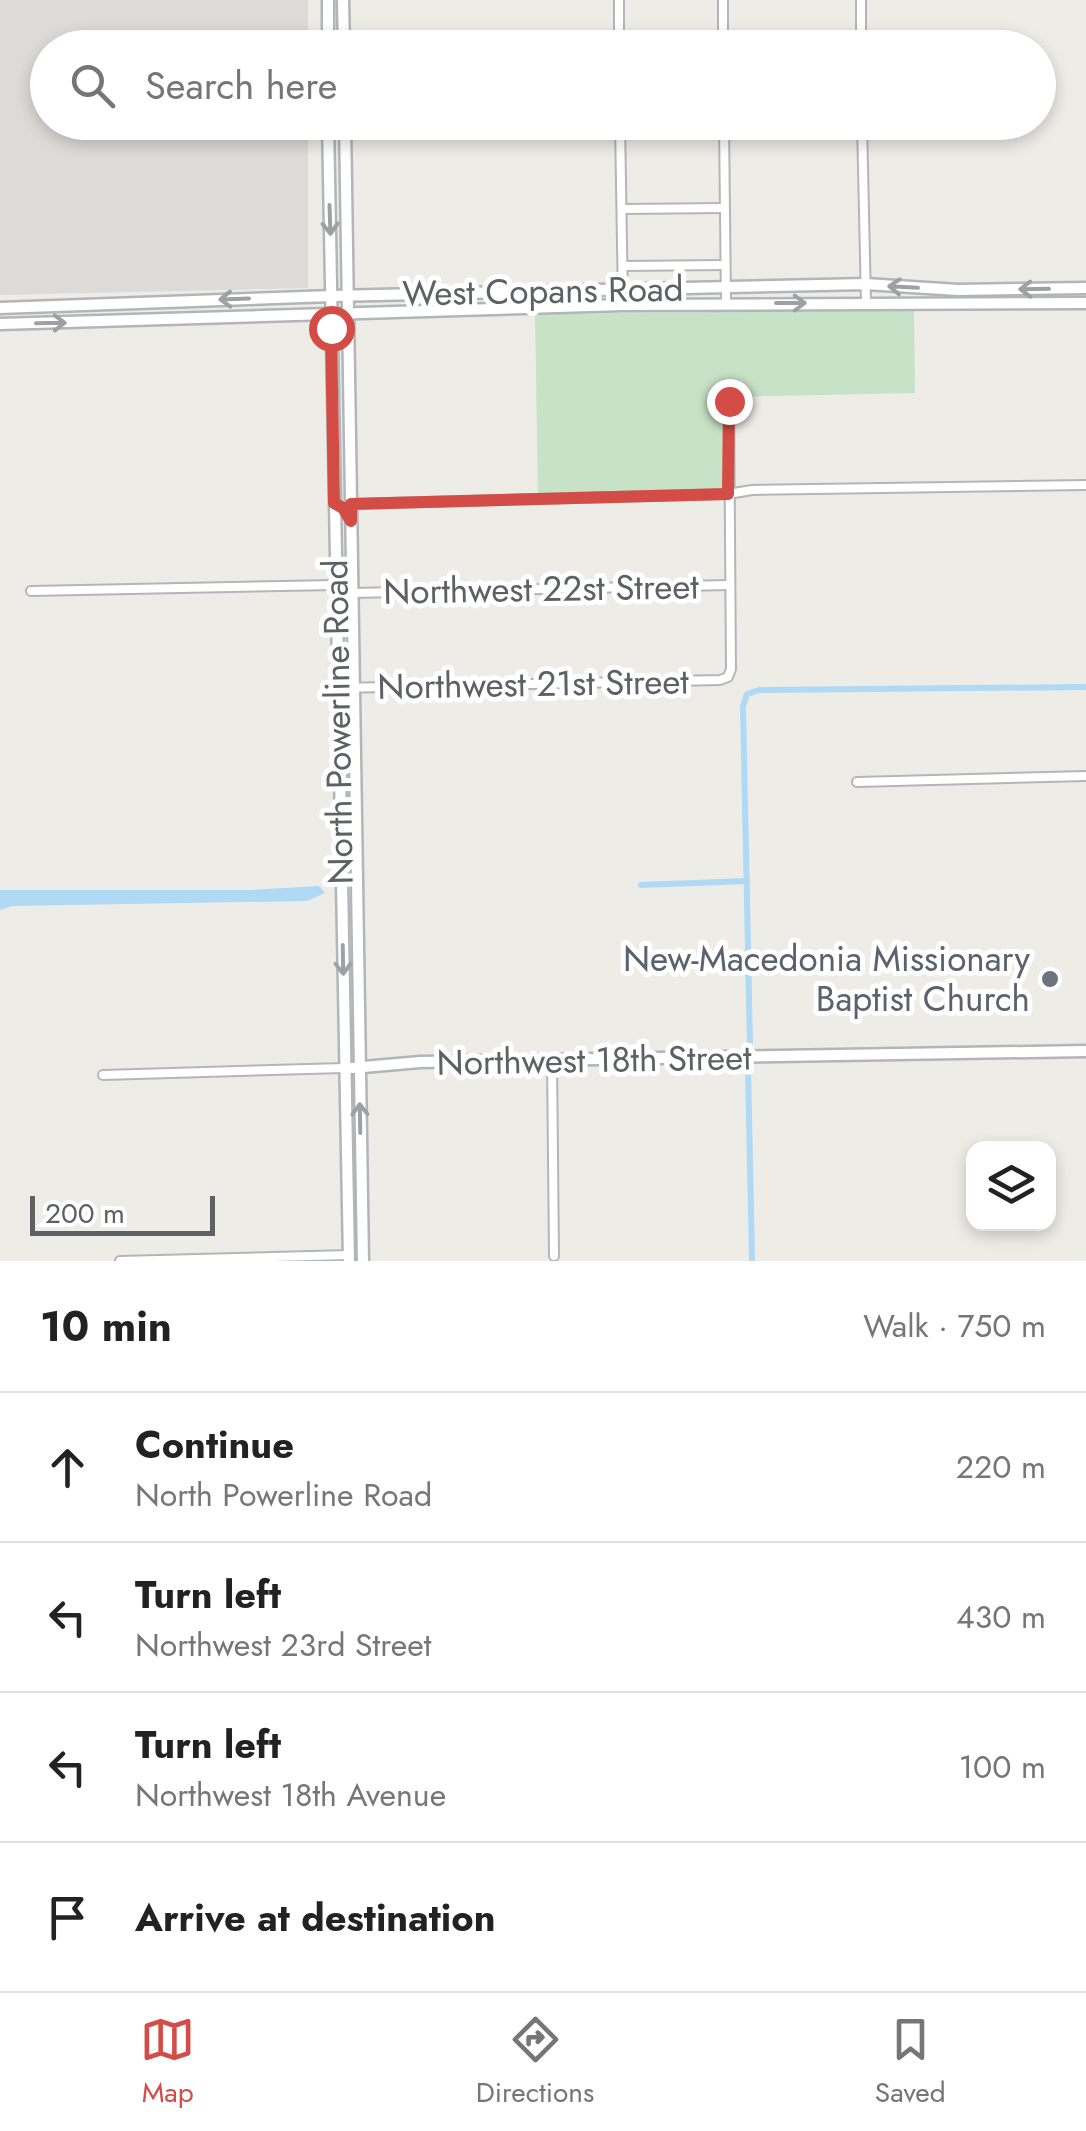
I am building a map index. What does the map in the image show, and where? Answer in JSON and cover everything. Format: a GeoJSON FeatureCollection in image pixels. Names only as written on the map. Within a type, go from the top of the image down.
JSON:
{"type":"FeatureCollection","features":[{"type":"Feature","properties":{"kind":"main road"},"geometry":{"type":"LineString","coordinates":[[328,0],[328,30]]}},
{"type":"Feature","properties":{"kind":"main road"},"geometry":{"type":"LineString","coordinates":[[343,0],[343,30]]}},
{"type":"Feature","properties":{"kind":"main road"},"geometry":{"type":"LineString","coordinates":[[328,15],[332,30]]}},
{"type":"Feature","properties":{"kind":"main road","name":"North Powerline Road"},"geometry":{"type":"LineString","coordinates":[[328,140],[348,1237],[356,1259]]}},
{"type":"Feature","properties":{"kind":"main road","name":"North Powerline Road"},"geometry":{"type":"LineString","coordinates":[[345,140],[358,1068],[356,1259]]}},
{"type":"Feature","properties":{"kind":"main road","name":"West Copans Road"},"geometry":{"type":"LineString","coordinates":[[0,308],[866,284],[958,290],[1086,288]]}},
{"type":"Feature","properties":{"kind":"main road","name":"West Copans Road"},"geometry":{"type":"LineString","coordinates":[[0,324],[726,304],[1086,303]]}},
{"type":"Feature","properties":{"kind":"main road"},"geometry":{"type":"LineString","coordinates":[[334,503],[343,508],[351,521]]}},
{"type":"Feature","properties":{"kind":"main road"},"geometry":{"type":"LineString","coordinates":[[341,866],[349,874],[350,910],[356,919]]}},
{"type":"Feature","properties":{"kind":"main road","name":"Northwest 18th Street"},"geometry":{"type":"LineString","coordinates":[[344,1068],[420,1062],[1086,1051]]}},
{"type":"Feature","properties":{"kind":"street"},"geometry":{"type":"LineString","coordinates":[[619,0],[619,30]]}},
{"type":"Feature","properties":{"kind":"street"},"geometry":{"type":"LineString","coordinates":[[722,0],[723,30]]}},
{"type":"Feature","properties":{"kind":"street"},"geometry":{"type":"LineString","coordinates":[[861,0],[861,30]]}},
{"type":"Feature","properties":{"kind":"street"},"geometry":{"type":"LineString","coordinates":[[621,140],[623,306]]}},
{"type":"Feature","properties":{"kind":"street"},"geometry":{"type":"LineString","coordinates":[[724,140],[726,304]]}},
{"type":"Feature","properties":{"kind":"street"},"geometry":{"type":"LineString","coordinates":[[862,140],[866,303]]}},
{"type":"Feature","properties":{"kind":"street"},"geometry":{"type":"LineString","coordinates":[[623,210],[724,208]]}},
{"type":"Feature","properties":{"kind":"street"},"geometry":{"type":"LineString","coordinates":[[623,266],[726,265]]}},
{"type":"Feature","properties":{"kind":"street"},"geometry":{"type":"LineString","coordinates":[[729,401],[729,585]]}},
{"type":"Feature","properties":{"kind":"street"},"geometry":{"type":"LineString","coordinates":[[351,504],[728,494],[752,490],[1086,485]]}},
{"type":"Feature","properties":{"kind":"street"},"geometry":{"type":"LineString","coordinates":[[30,591],[335,585]]}},
{"type":"Feature","properties":{"kind":"street","name":"Northwest 22st Street"},"geometry":{"type":"LineString","coordinates":[[352,593],[729,585]]}},
{"type":"Feature","properties":{"kind":"street","name":"Northwest 21st Street"},"geometry":{"type":"LineString","coordinates":[[338,688],[712,680],[728,676],[729,585]]}},
{"type":"Feature","properties":{"kind":"street"},"geometry":{"type":"LineString","coordinates":[[858,782],[1086,776]]}},
{"type":"Feature","properties":{"kind":"street"},"geometry":{"type":"LineString","coordinates":[[552,1060],[554,1256]]}},
{"type":"Feature","properties":{"kind":"street","name":"Northwest 18th Street"},"geometry":{"type":"LineString","coordinates":[[103,1074],[344,1068]]}},
{"type":"Feature","properties":{"kind":"street"},"geometry":{"type":"LineString","coordinates":[[120,1261],[356,1259]]}},
{"type":"Feature","properties":{"kind":"shaded area"},"geometry":{"type":"Polygon","coordinates":[[[0,0],[308,0],[308,30],[30,30],[30,140],[308,140],[308,288],[0,295],[0,0]]]}},
{"type":"Feature","properties":{"kind":"green space"},"geometry":{"type":"Polygon","coordinates":[[[914,310],[915,393],[727,397],[728,491],[538,495],[535,314],[914,310]]]}},
{"type":"Feature","properties":{"kind":"water"},"geometry":{"type":"Polygon","coordinates":[[[319,886],[325,893],[307,901],[12,906],[0,910],[0,890],[251,890],[319,886]]]}},
{"type":"Feature","properties":{"kind":"waterway"},"geometry":{"type":"LineString","coordinates":[[750,1046],[743,706],[747,694],[759,690],[1086,687]]}},
{"type":"Feature","properties":{"kind":"waterway"},"geometry":{"type":"LineString","coordinates":[[641,885],[747,881]]}},
{"type":"Feature","properties":{"kind":"waterway"},"geometry":{"type":"LineString","coordinates":[[748,1067],[752,1261]]}},
{"type":"Feature","properties":{"kind":"place","name":"New-Macedonia Missionary Baptist Church"},"geometry":{"type":"Point","coordinates":[1050,979]}},
{"type":"Feature","properties":{"kind":"route"},"geometry":{"type":"LineString","coordinates":[[331,328],[334,503],[343,508],[351,521],[351,504],[728,494],[729,401]]}}]}
